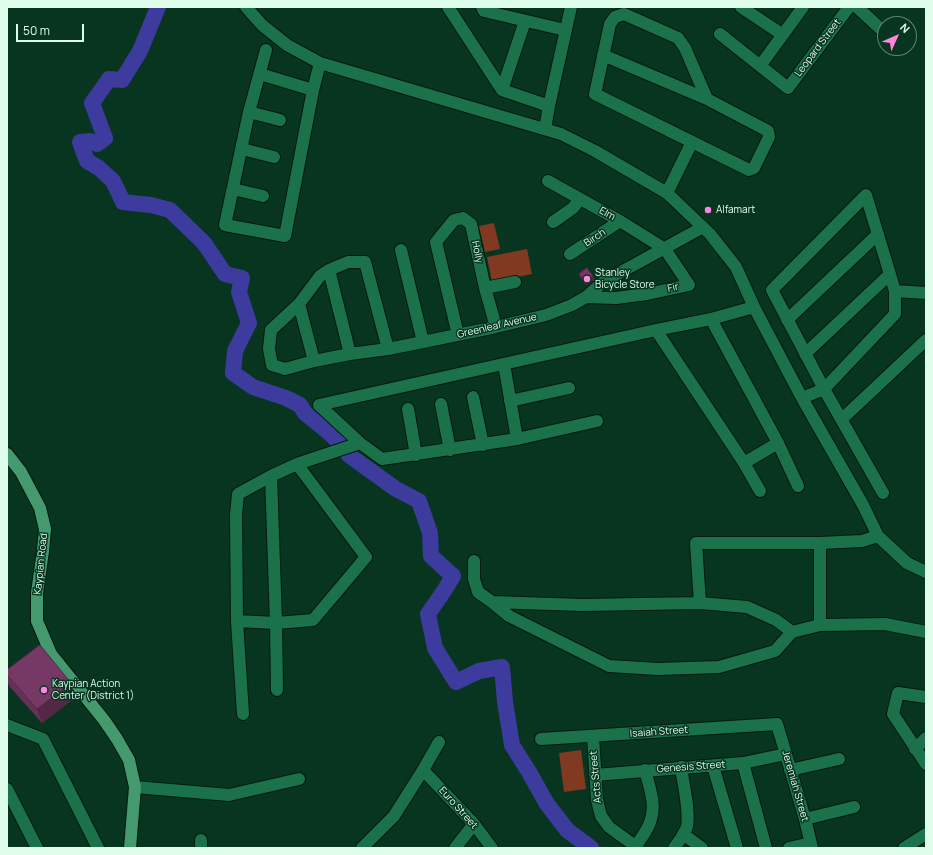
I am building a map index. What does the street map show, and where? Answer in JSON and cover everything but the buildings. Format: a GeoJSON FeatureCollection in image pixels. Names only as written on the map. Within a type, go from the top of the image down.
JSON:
{"type":"FeatureCollection","features":[{"type":"Feature","properties":{"kind":"main road","name":"Kaypian Road"},"geometry":{"type":"LineString","coordinates":[[8,456],[21,472],[40,508],[45,529],[37,593],[38,621],[51,654],[104,720],[129,760],[135,787],[130,848]]}},
{"type":"Feature","properties":{"kind":"street"},"geometry":{"type":"LineString","coordinates":[[246,7],[262,25],[287,45],[320,63],[561,134],[595,151],[667,193],[703,227],[736,267],[754,307],[802,398],[864,506],[878,536],[907,563],[926,572]]}},
{"type":"Feature","properties":{"kind":"street"},"geometry":{"type":"LineString","coordinates":[[448,7],[502,90],[549,106]]}},
{"type":"Feature","properties":{"kind":"street"},"geometry":{"type":"LineString","coordinates":[[482,7],[484,11],[565,30]]}},
{"type":"Feature","properties":{"kind":"street"},"geometry":{"type":"LineString","coordinates":[[545,129],[571,7]]}},
{"type":"Feature","properties":{"kind":"street"},"geometry":{"type":"LineString","coordinates":[[741,7],[783,35]]}},
{"type":"Feature","properties":{"kind":"street","name":"Leopard Street"},"geometry":{"type":"LineString","coordinates":[[760,66],[788,88],[849,7]]}},
{"type":"Feature","properties":{"kind":"street"},"geometry":{"type":"LineString","coordinates":[[857,7],[877,26]]}},
{"type":"Feature","properties":{"kind":"street"},"geometry":{"type":"LineString","coordinates":[[720,34],[760,66],[801,8]]}},
{"type":"Feature","properties":{"kind":"street"},"geometry":{"type":"LineString","coordinates":[[603,55],[707,99],[768,131],[769,137],[754,168],[749,170],[595,94],[603,55],[610,24],[616,17],[624,14],[678,38],[685,48],[707,99]]}},
{"type":"Feature","properties":{"kind":"street"},"geometry":{"type":"LineString","coordinates":[[502,90],[525,21]]}},
{"type":"Feature","properties":{"kind":"street"},"geometry":{"type":"LineString","coordinates":[[266,50],[249,112],[225,225],[285,236],[313,90],[320,63]]}},
{"type":"Feature","properties":{"kind":"street"},"geometry":{"type":"LineString","coordinates":[[260,74],[313,90]]}},
{"type":"Feature","properties":{"kind":"street"},"geometry":{"type":"LineString","coordinates":[[249,112],[280,120]]}},
{"type":"Feature","properties":{"kind":"street"},"geometry":{"type":"LineString","coordinates":[[667,193],[692,142]]}},
{"type":"Feature","properties":{"kind":"street"},"geometry":{"type":"LineString","coordinates":[[242,149],[274,157]]}},
{"type":"Feature","properties":{"kind":"street","name":"Elm"},"geometry":{"type":"LineString","coordinates":[[548,181],[620,221],[664,249]]}},
{"type":"Feature","properties":{"kind":"street"},"geometry":{"type":"LineString","coordinates":[[233,189],[263,196]]}},
{"type":"Feature","properties":{"kind":"street"},"geometry":{"type":"LineString","coordinates":[[802,398],[824,389],[895,314],[895,291],[866,195],[772,290],[824,389],[883,493]]}},
{"type":"Feature","properties":{"kind":"street"},"geometry":{"type":"LineString","coordinates":[[553,222],[573,208],[580,200]]}},
{"type":"Feature","properties":{"kind":"street","name":"Holly"},"geometry":{"type":"LineString","coordinates":[[458,335],[436,242],[454,220],[463,218],[471,224],[485,288],[496,327]]}},
{"type":"Feature","properties":{"kind":"street","name":"Birch"},"geometry":{"type":"LineString","coordinates":[[570,254],[620,221]]}},
{"type":"Feature","properties":{"kind":"street","name":"Greenleaf Avenue"},"geometry":{"type":"LineString","coordinates":[[299,304],[271,330],[269,349],[272,365],[285,369],[314,361],[388,349],[496,327],[546,315],[572,305],[586,297],[603,282],[703,227]]}},
{"type":"Feature","properties":{"kind":"street"},"geometry":{"type":"LineString","coordinates":[[787,320],[878,234]]}},
{"type":"Feature","properties":{"kind":"street","name":"Fir"},"geometry":{"type":"LineString","coordinates":[[586,297],[616,298],[647,294],[689,285],[664,249]]}},
{"type":"Feature","properties":{"kind":"street"},"geometry":{"type":"LineString","coordinates":[[401,250],[423,342]]}},
{"type":"Feature","properties":{"kind":"street"},"geometry":{"type":"LineString","coordinates":[[314,361],[299,304],[320,276],[329,270],[348,262],[365,262],[388,349]]}},
{"type":"Feature","properties":{"kind":"street"},"geometry":{"type":"LineString","coordinates":[[329,270],[350,354]]}},
{"type":"Feature","properties":{"kind":"street"},"geometry":{"type":"LineString","coordinates":[[805,354],[890,274]]}},
{"type":"Feature","properties":{"kind":"street"},"geometry":{"type":"LineString","coordinates":[[485,288],[515,282]]}},
{"type":"Feature","properties":{"kind":"street"},"geometry":{"type":"LineString","coordinates":[[895,291],[926,293]]}},
{"type":"Feature","properties":{"kind":"street"},"geometry":{"type":"LineString","coordinates":[[597,421],[517,439],[382,460],[357,444],[319,405],[711,319],[754,307]]}},
{"type":"Feature","properties":{"kind":"street"},"geometry":{"type":"LineString","coordinates":[[711,319],[778,443],[798,486]]}},
{"type":"Feature","properties":{"kind":"street"},"geometry":{"type":"LineString","coordinates":[[656,330],[744,463],[760,491]]}},
{"type":"Feature","properties":{"kind":"street"},"geometry":{"type":"LineString","coordinates":[[842,419],[926,340]]}},
{"type":"Feature","properties":{"kind":"street"},"geometry":{"type":"LineString","coordinates":[[504,364],[517,439]]}},
{"type":"Feature","properties":{"kind":"street"},"geometry":{"type":"LineString","coordinates":[[510,401],[568,388]]}},
{"type":"Feature","properties":{"kind":"street"},"geometry":{"type":"LineString","coordinates":[[473,397],[483,444]]}},
{"type":"Feature","properties":{"kind":"street"},"geometry":{"type":"LineString","coordinates":[[441,404],[450,450]]}},
{"type":"Feature","properties":{"kind":"street"},"geometry":{"type":"LineString","coordinates":[[408,410],[416,455]]}},
{"type":"Feature","properties":{"kind":"street"},"geometry":{"type":"LineString","coordinates":[[744,463],[778,443]]}},
{"type":"Feature","properties":{"kind":"street"},"geometry":{"type":"LineString","coordinates":[[243,714],[237,621],[236,515],[238,494],[297,464],[357,444]]}},
{"type":"Feature","properties":{"kind":"street"},"geometry":{"type":"LineString","coordinates":[[237,621],[276,623],[313,620],[366,557],[297,464]]}},
{"type":"Feature","properties":{"kind":"street"},"geometry":{"type":"LineString","coordinates":[[271,476],[277,690]]}},
{"type":"Feature","properties":{"kind":"street"},"geometry":{"type":"LineString","coordinates":[[700,603],[696,544],[820,543],[862,541],[878,536]]}},
{"type":"Feature","properties":{"kind":"street"},"geometry":{"type":"LineString","coordinates":[[820,543],[820,625]]}},
{"type":"Feature","properties":{"kind":"street"},"geometry":{"type":"LineString","coordinates":[[474,561],[474,579],[478,592],[509,616],[609,666],[658,669],[719,667],[775,650],[792,632],[820,625],[885,624],[926,632]]}},
{"type":"Feature","properties":{"kind":"street"},"geometry":{"type":"LineString","coordinates":[[492,602],[582,605],[700,603],[747,607],[776,620],[792,632]]}},
{"type":"Feature","properties":{"kind":"street"},"geometry":{"type":"LineString","coordinates":[[926,697],[898,693],[893,714],[926,764]]}},
{"type":"Feature","properties":{"kind":"street","name":"Isaiah Street"},"geometry":{"type":"LineString","coordinates":[[541,739],[777,724]]}},
{"type":"Feature","properties":{"kind":"street","name":"Jeremiah Street"},"geometry":{"type":"LineString","coordinates":[[777,724],[812,845]]}},
{"type":"Feature","properties":{"kind":"street"},"geometry":{"type":"LineString","coordinates":[[7,725],[43,739],[98,848]]}},
{"type":"Feature","properties":{"kind":"street","name":"Acts Street"},"geometry":{"type":"LineString","coordinates":[[593,736],[597,800],[601,816],[609,827],[637,847]]}},
{"type":"Feature","properties":{"kind":"street"},"geometry":{"type":"LineString","coordinates":[[915,749],[926,738]]}},
{"type":"Feature","properties":{"kind":"street"},"geometry":{"type":"LineString","coordinates":[[362,848],[394,816],[423,770],[438,742]]}},
{"type":"Feature","properties":{"kind":"street","name":"Genesis Street"},"geometry":{"type":"LineString","coordinates":[[595,774],[743,763],[786,754]]}},
{"type":"Feature","properties":{"kind":"street"},"geometry":{"type":"LineString","coordinates":[[790,770],[839,759]]}},
{"type":"Feature","properties":{"kind":"street"},"geometry":{"type":"LineString","coordinates":[[743,763],[766,848]]}},
{"type":"Feature","properties":{"kind":"street"},"geometry":{"type":"LineString","coordinates":[[713,766],[737,848]]}},
{"type":"Feature","properties":{"kind":"street"},"geometry":{"type":"LineString","coordinates":[[674,848],[687,827],[688,815],[681,767]]}},
{"type":"Feature","properties":{"kind":"street","name":"Euro Street"},"geometry":{"type":"LineString","coordinates":[[423,770],[474,824],[492,848]]}},
{"type":"Feature","properties":{"kind":"street"},"geometry":{"type":"LineString","coordinates":[[637,847],[651,820],[653,806],[645,770]]}},
{"type":"Feature","properties":{"kind":"street"},"geometry":{"type":"LineString","coordinates":[[135,787],[229,795],[299,779]]}},
{"type":"Feature","properties":{"kind":"street"},"geometry":{"type":"LineString","coordinates":[[7,790],[37,848]]}},
{"type":"Feature","properties":{"kind":"street"},"geometry":{"type":"LineString","coordinates":[[805,819],[854,807]]}},
{"type":"Feature","properties":{"kind":"street"},"geometry":{"type":"LineString","coordinates":[[455,848],[474,824]]}},
{"type":"Feature","properties":{"kind":"street"},"geometry":{"type":"LineString","coordinates":[[683,834],[702,848]]}},
{"type":"Feature","properties":{"kind":"street"},"geometry":{"type":"LineString","coordinates":[[904,848],[926,834]]}},
{"type":"Feature","properties":{"kind":"street"},"geometry":{"type":"LineString","coordinates":[[789,848],[812,845]]}},
{"type":"Feature","properties":{"kind":"shaded area"},"geometry":{"type":"Polygon","coordinates":[[[494,223],[500,249],[485,252],[479,226],[494,223]]]}},
{"type":"Feature","properties":{"kind":"shaded area"},"geometry":{"type":"Polygon","coordinates":[[[527,249],[532,274],[492,282],[487,257],[527,249]]]}},
{"type":"Feature","properties":{"kind":"shaded area"},"geometry":{"type":"Polygon","coordinates":[[[581,750],[586,789],[564,792],[559,753],[581,750]]]}},
{"type":"Feature","properties":{"kind":"waterway"},"geometry":{"type":"LineString","coordinates":[[158,7],[140,51],[122,80],[109,79],[92,103],[105,138],[97,144],[90,141],[80,142],[87,161],[99,168],[113,181],[123,202],[151,205],[170,210],[204,243],[225,274],[242,278],[239,292],[249,323],[235,351],[233,373],[253,387],[286,398],[300,405],[305,413],[332,435],[350,456],[396,489],[419,501],[430,533],[431,556],[453,576],[428,614],[435,648],[456,682],[479,671],[502,667],[505,702],[512,745],[547,804],[567,830],[591,848]]}},
{"type":"Feature","properties":{"kind":"place","name":"Alfamart"},"geometry":{"type":"Point","coordinates":[708,210]}},
{"type":"Feature","properties":{"kind":"place","name":"Stanley Bicycle Store"},"geometry":{"type":"Point","coordinates":[587,279]}},
{"type":"Feature","properties":{"kind":"place","name":"Kaypian Action Center (District 1)"},"geometry":{"type":"Point","coordinates":[44,690]}}]}
